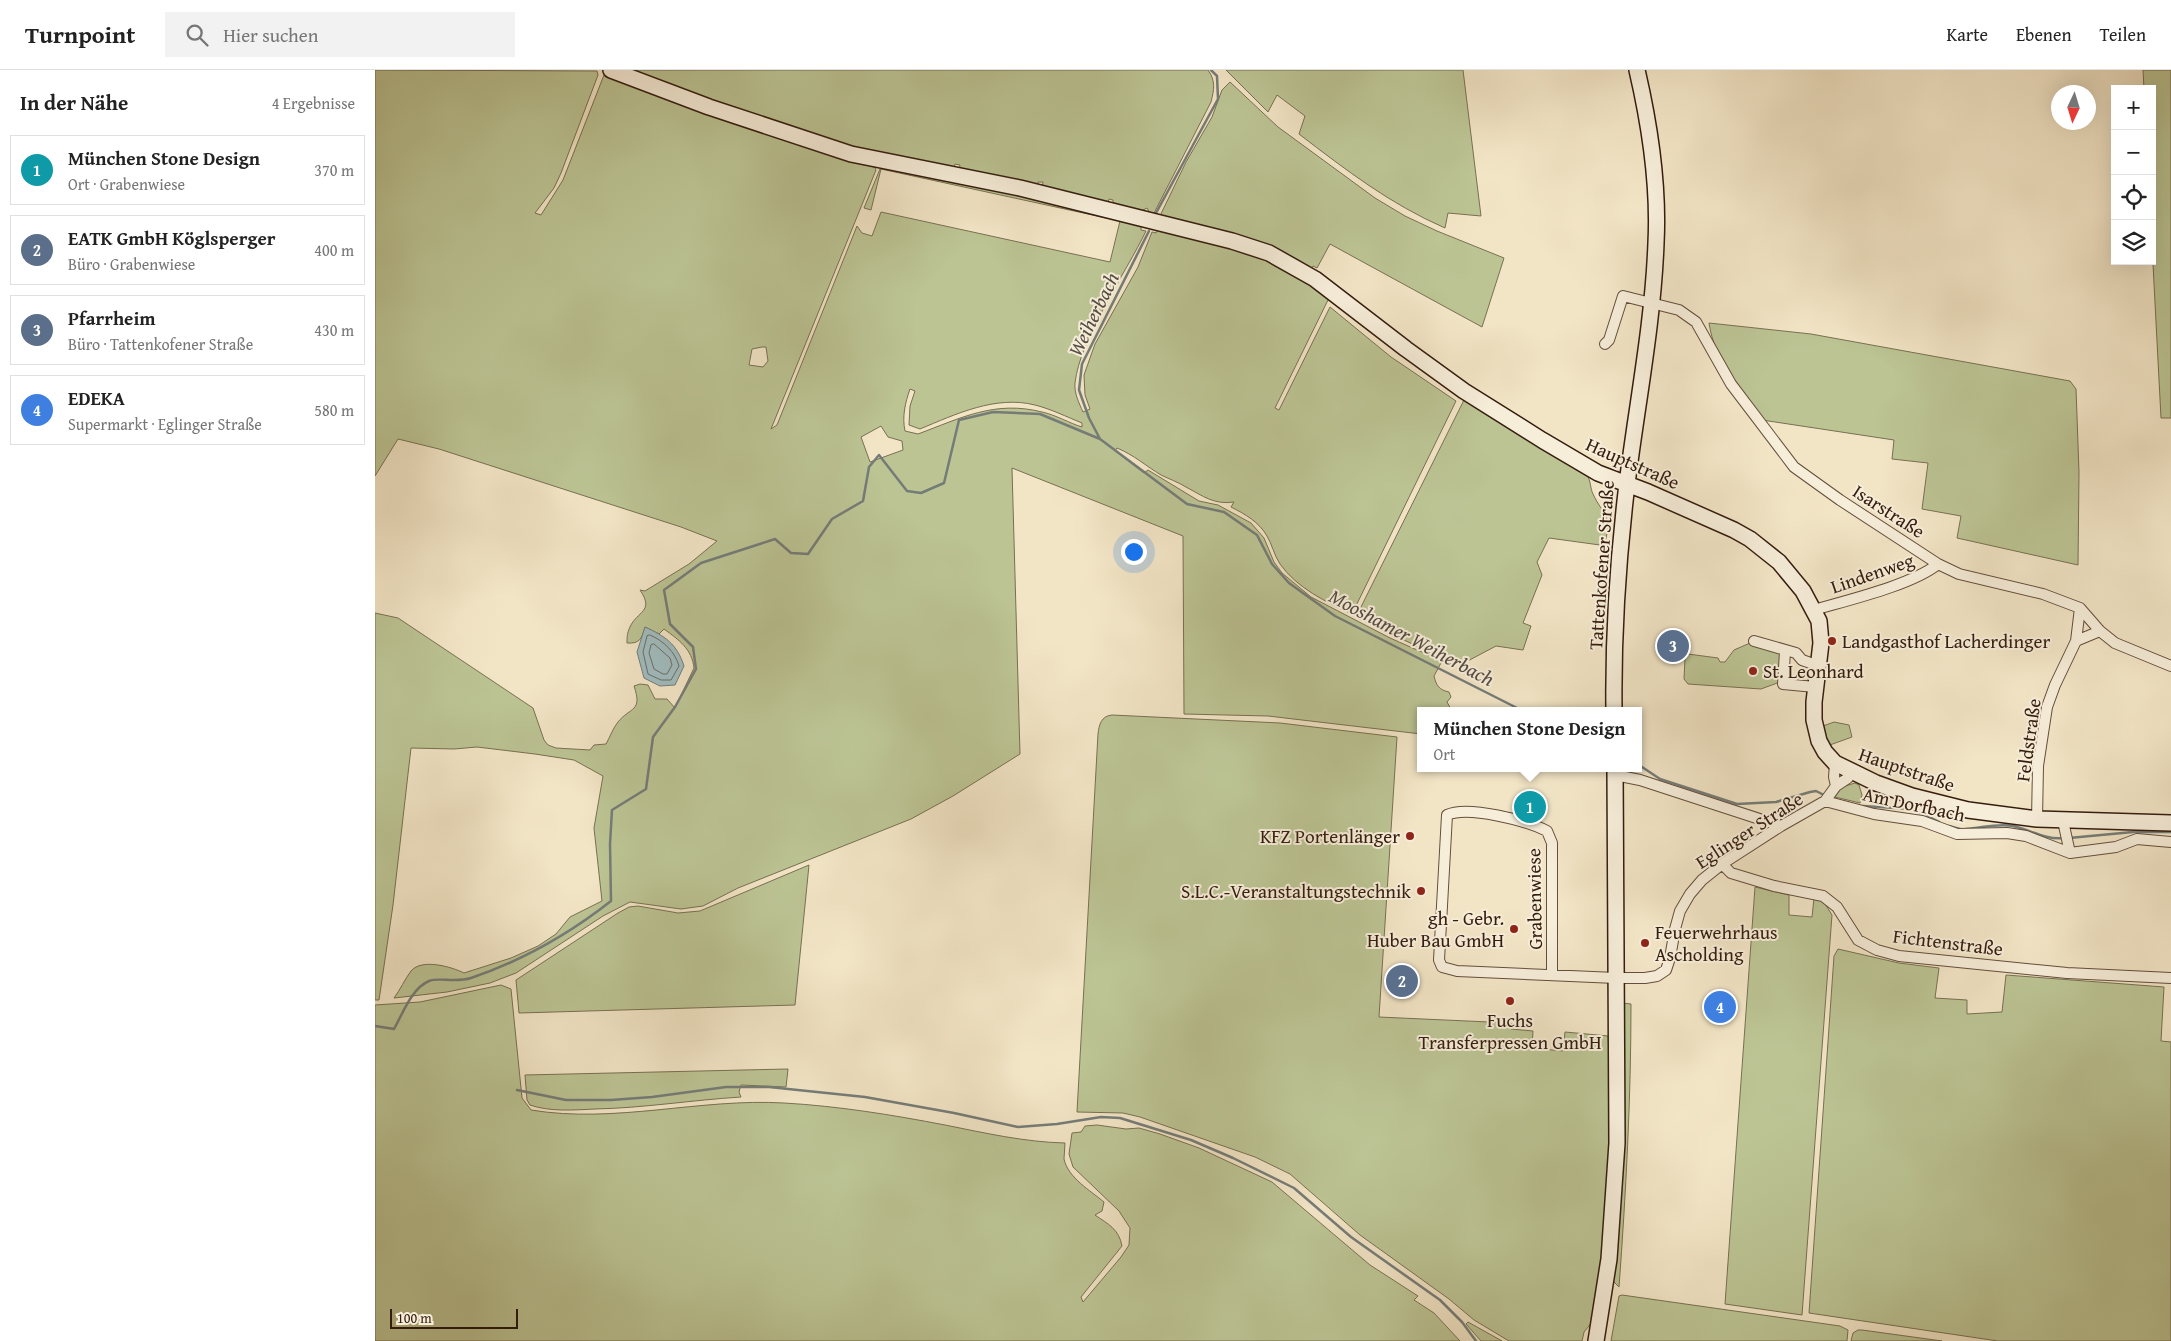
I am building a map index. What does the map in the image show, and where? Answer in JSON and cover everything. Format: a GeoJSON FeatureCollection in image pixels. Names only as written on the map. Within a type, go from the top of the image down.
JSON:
{"type":"FeatureCollection","features":[{"type":"Feature","properties":{"kind":"main road","name":"Hauptstraße"},"geometry":{"type":"LineString","coordinates":[[611,70],[709,107],[851,154],[1020,188],[1223,238],[1269,253],[1315,279],[1464,391],[1598,474],[1727,526],[1750,539],[1779,562],[1803,591],[1814,610],[1820,633],[1819,666],[1813,702],[1816,730],[1825,752],[1835,763],[1876,783],[1937,803],[2037,819],[2064,826],[2171,822]]}},
{"type":"Feature","properties":{"kind":"main road","name":"Tattenkofener Straße"},"geometry":{"type":"LineString","coordinates":[[1614,707],[1616,605],[1627,485],[1651,304],[1657,242],[1656,200],[1646,110],[1637,70]]}},
{"type":"Feature","properties":{"kind":"main road"},"geometry":{"type":"LineString","coordinates":[[1597,1341],[1609,1259],[1616,1179],[1615,772]]}},
{"type":"Feature","properties":{"kind":"street"},"geometry":{"type":"LineString","coordinates":[[1605,344],[1609,340],[1623,296],[1651,304]]}},
{"type":"Feature","properties":{"kind":"street","name":"Isarstraße"},"geometry":{"type":"LineString","coordinates":[[1651,304],[1679,310],[1695,322],[1731,384],[1794,467],[1840,500],[1938,564],[1959,574],[2043,594],[2080,608],[2100,631],[2115,643],[2171,666]]}},
{"type":"Feature","properties":{"kind":"street","name":"Lindenweg"},"geometry":{"type":"LineString","coordinates":[[1814,610],[1892,586],[1929,572],[1938,564]]}},
{"type":"Feature","properties":{"kind":"street","name":"Feldstraße"},"geometry":{"type":"LineString","coordinates":[[2037,819],[2038,766],[2047,707],[2055,685],[2076,641],[2080,608]]}},
{"type":"Feature","properties":{"kind":"street"},"geometry":{"type":"LineString","coordinates":[[2076,641],[2100,631]]}},
{"type":"Feature","properties":{"kind":"street"},"geometry":{"type":"LineString","coordinates":[[1754,641],[1796,653],[1802,660],[1819,666]]}},
{"type":"Feature","properties":{"kind":"street"},"geometry":{"type":"LineString","coordinates":[[1785,651],[1783,684],[1815,687]]}},
{"type":"Feature","properties":{"kind":"street"},"geometry":{"type":"LineString","coordinates":[[1830,795],[1835,763]]}},
{"type":"Feature","properties":{"kind":"street"},"geometry":{"type":"LineString","coordinates":[[1618,772],[1781,826]]}},
{"type":"Feature","properties":{"kind":"street","name":"Eglinger Straße"},"geometry":{"type":"LineString","coordinates":[[1616,978],[1645,978],[1657,976],[1666,970],[1680,911],[1701,880],[1722,864],[1830,795],[1852,772]]}},
{"type":"Feature","properties":{"kind":"street","name":"Am Dorfbach"},"geometry":{"type":"LineString","coordinates":[[1830,795],[1874,814],[1922,821],[1957,834],[2007,833],[2026,836],[2070,854]]}},
{"type":"Feature","properties":{"kind":"street","name":"Grabenwiese"},"geometry":{"type":"LineString","coordinates":[[1552,975],[1552,843],[1547,831],[1487,813],[1461,811],[1447,815],[1439,952],[1439,960],[1442,967],[1457,971],[1616,978]]}},
{"type":"Feature","properties":{"kind":"street"},"geometry":{"type":"LineString","coordinates":[[2064,826],[2070,854],[2116,847],[2137,840],[2171,842]]}},
{"type":"Feature","properties":{"kind":"street","name":"Fichtenstraße"},"geometry":{"type":"LineString","coordinates":[[1722,864],[1731,873],[1774,886],[1823,896],[1837,908],[1858,940],[1877,950],[1899,956],[2067,973],[2171,978]]}},
{"type":"Feature","properties":{"kind":"green space"},"geometry":{"type":"Polygon","coordinates":[[[375,70],[597,71],[598,75],[561,173],[554,188],[535,213],[541,215],[563,180],[604,75],[874,166],[876,170],[771,429],[777,425],[857,226],[862,233],[872,236],[881,212],[1110,262],[1120,221],[881,169],[871,210],[864,208],[880,169],[882,168],[965,182],[1141,224],[1141,230],[1146,231],[1094,326],[1079,365],[1075,387],[1083,412],[1090,409],[1085,395],[1084,375],[1095,344],[1138,267],[1152,232],[1156,233],[1159,228],[1215,242],[1252,254],[1288,270],[1311,283],[1329,298],[1275,408],[1279,410],[1330,307],[1391,357],[1456,401],[1352,614],[1322,599],[1303,587],[1287,573],[1276,557],[1264,531],[1251,519],[1231,507],[1234,502],[1227,503],[1209,499],[1161,475],[1123,451],[1117,448],[1115,451],[1144,473],[1148,470],[1199,501],[1218,505],[1251,523],[1264,538],[1274,562],[1282,573],[1311,597],[1390,638],[1442,661],[1434,676],[1439,687],[1449,692],[1451,697],[1447,702],[1450,707],[1417,707],[1417,734],[1268,716],[1184,714],[1183,536],[1012,468],[1020,754],[953,796],[911,819],[738,888],[703,906],[681,909],[630,902],[603,916],[516,973],[490,983],[447,992],[394,998],[411,971],[416,967],[429,964],[437,965],[464,973],[511,958],[538,946],[556,934],[570,917],[602,901],[594,828],[603,776],[574,760],[535,754],[477,747],[454,749],[411,748],[393,905],[379,1000],[375,1000],[375,613],[398,618],[533,708],[544,740],[548,745],[556,748],[590,750],[594,745],[606,744],[618,722],[634,708],[637,700],[634,686],[640,684],[648,685],[655,699],[667,699],[675,708],[694,668],[688,650],[680,641],[664,629],[659,634],[645,627],[640,640],[631,643],[627,643],[628,633],[633,622],[645,607],[646,603],[640,590],[645,591],[689,564],[717,541],[681,527],[439,449],[398,439],[375,476],[375,70]],[[766,347],[752,349],[749,365],[763,367],[768,361],[766,347]],[[910,389],[905,405],[904,426],[905,431],[918,434],[979,412],[1009,408],[1047,413],[1082,427],[1082,423],[1035,405],[1006,402],[962,412],[920,429],[909,425],[910,406],[915,391],[910,389]],[[881,426],[861,437],[870,462],[903,450],[902,441],[888,437],[881,426]]]}},
{"type":"Feature","properties":{"kind":"green space"},"geometry":{"type":"Polygon","coordinates":[[[622,70],[1208,70],[1214,86],[1211,102],[1152,217],[1147,208],[1143,210],[1146,215],[1113,208],[1113,200],[1109,199],[1107,206],[1042,190],[1043,182],[1038,182],[1037,189],[959,172],[960,165],[955,164],[953,171],[846,150],[847,144],[843,143],[841,148],[737,113],[738,108],[734,107],[732,111],[622,70]]]}},
{"type":"Feature","properties":{"kind":"green space"},"geometry":{"type":"Polygon","coordinates":[[[1226,70],[1463,70],[1481,216],[1448,213],[1445,228],[1425,219],[1351,173],[1299,134],[1305,116],[1277,95],[1268,112],[1226,70]]]}},
{"type":"Feature","properties":{"kind":"green space"},"geometry":{"type":"Polygon","coordinates":[[[2143,70],[2171,70],[2171,418],[2161,418],[2153,265],[2156,265],[2156,85],[2144,85],[2143,70]]]}},
{"type":"Feature","properties":{"kind":"green space"},"geometry":{"type":"Polygon","coordinates":[[[1230,82],[1278,127],[1375,198],[1405,216],[1437,231],[1504,258],[1482,327],[1330,244],[1317,268],[1313,266],[1310,270],[1159,218],[1186,162],[1212,117],[1222,90],[1230,82]]]}},
{"type":"Feature","properties":{"kind":"green space"},"geometry":{"type":"Polygon","coordinates":[[[1709,323],[1811,334],[2070,381],[2076,389],[2079,472],[2078,565],[1957,538],[1961,516],[1922,509],[1928,463],[1892,459],[1894,440],[1762,420],[1722,362],[1716,349],[1709,323]]]}},
{"type":"Feature","properties":{"kind":"green space"},"geometry":{"type":"Polygon","coordinates":[[[1464,400],[1467,400],[1587,475],[1593,494],[1606,515],[1608,525],[1605,542],[1600,545],[1549,538],[1537,562],[1542,575],[1523,623],[1531,626],[1523,650],[1496,646],[1462,664],[1452,663],[1356,617],[1464,400]]]}},
{"type":"Feature","properties":{"kind":"green space"},"geometry":{"type":"Polygon","coordinates":[[[1750,643],[1782,652],[1780,682],[1761,689],[1688,684],[1684,679],[1685,659],[1688,654],[1718,658],[1720,662],[1725,662],[1734,650],[1750,643]]]}},
{"type":"Feature","properties":{"kind":"green space"},"geometry":{"type":"Polygon","coordinates":[[[1112,715],[1280,723],[1397,737],[1379,1017],[1511,1023],[1511,1029],[1533,1031],[1532,1048],[1563,1051],[1565,1032],[1608,1036],[1612,1103],[1611,1157],[1597,1316],[1584,1332],[1582,1341],[1509,1341],[1474,1320],[1449,1299],[1360,1235],[1290,1174],[1255,1157],[1140,1117],[1123,1113],[1077,1112],[1098,734],[1103,719],[1112,715]]]}},
{"type":"Feature","properties":{"kind":"green space"},"geometry":{"type":"Polygon","coordinates":[[[1834,722],[1849,725],[1852,737],[1827,746],[1820,731],[1823,726],[1834,722]]]}},
{"type":"Feature","properties":{"kind":"green space"},"geometry":{"type":"Polygon","coordinates":[[[1855,783],[1859,785],[1862,795],[1860,803],[1835,797],[1842,787],[1855,783]]]}},
{"type":"Feature","properties":{"kind":"green space"},"geometry":{"type":"Polygon","coordinates":[[[809,865],[795,1005],[519,1013],[516,980],[629,907],[638,906],[678,913],[700,911],[809,865]]]}},
{"type":"Feature","properties":{"kind":"green space"},"geometry":{"type":"Polygon","coordinates":[[[1755,887],[1789,895],[1789,915],[1812,917],[1814,898],[1824,902],[1832,915],[1802,1315],[1725,1304],[1755,887]]]}},
{"type":"Feature","properties":{"kind":"green space"},"geometry":{"type":"Polygon","coordinates":[[[1838,949],[1899,963],[1939,968],[1935,998],[1967,1000],[1967,1014],[2002,1012],[2006,975],[2164,987],[2161,1041],[2171,1042],[2171,1341],[1998,1341],[1809,1313],[1834,956],[1838,949]]]}},
{"type":"Feature","properties":{"kind":"green space"},"geometry":{"type":"Polygon","coordinates":[[[501,985],[511,989],[522,1098],[531,1110],[563,1114],[594,1114],[752,1102],[784,1103],[865,1111],[1005,1137],[1065,1143],[1064,1159],[1066,1166],[1081,1184],[1104,1202],[1102,1211],[1095,1215],[1116,1231],[1122,1246],[1081,1297],[1083,1302],[1129,1245],[1130,1228],[1119,1211],[1073,1167],[1069,1154],[1072,1133],[1081,1132],[1085,1126],[1097,1125],[1126,1129],[1139,1128],[1199,1148],[1272,1182],[1370,1265],[1418,1296],[1414,1300],[1434,1313],[1460,1341],[375,1341],[375,1005],[420,1002],[501,985]]]}},
{"type":"Feature","properties":{"kind":"green space"},"geometry":{"type":"Polygon","coordinates":[[[1622,1003],[1631,1004],[1631,1039],[1628,1145],[1619,1287],[1613,1281],[1622,1003]]]}},
{"type":"Feature","properties":{"kind":"green space"},"geometry":{"type":"Polygon","coordinates":[[[788,1069],[786,1087],[741,1085],[739,1092],[741,1097],[632,1107],[570,1110],[546,1109],[530,1105],[527,1100],[525,1075],[788,1069]]]}},
{"type":"Feature","properties":{"kind":"green space"},"geometry":{"type":"Polygon","coordinates":[[[1619,1296],[1840,1326],[1848,1330],[1847,1341],[1611,1341],[1619,1296]]]}},
{"type":"Feature","properties":{"kind":"green space"},"geometry":{"type":"Polygon","coordinates":[[[1468,1322],[1502,1341],[1481,1341],[1466,1324],[1468,1322]]]}},
{"type":"Feature","properties":{"kind":"green space"},"geometry":{"type":"Polygon","coordinates":[[[1858,1330],[1942,1341],[1851,1341],[1853,1333],[1858,1330]]]}},
{"type":"Feature","properties":{"kind":"water"},"geometry":{"type":"Polygon","coordinates":[[[645,627],[659,634],[674,646],[678,652],[684,666],[675,685],[660,686],[644,678],[637,652],[645,627]]]}},
{"type":"Feature","properties":{"kind":"waterway","name":"Weiherbach"},"geometry":{"type":"LineString","coordinates":[[1156,213],[1218,99],[1217,76],[1211,70]]}},
{"type":"Feature","properties":{"kind":"waterway","name":"Weiherbach"},"geometry":{"type":"LineString","coordinates":[[1100,439],[1089,418],[1079,390],[1082,364],[1149,231]]}},
{"type":"Feature","properties":{"kind":"waterway","name":"Mooshamer Weiherbach"},"geometry":{"type":"LineString","coordinates":[[375,1026],[394,1029],[413,995],[423,984],[433,980],[471,978],[490,971],[544,946],[578,925],[611,901],[610,844],[612,810],[646,789],[653,737],[675,707],[696,669],[693,647],[670,624],[664,590],[701,563],[775,539],[791,553],[808,554],[832,519],[863,501],[869,467],[879,455],[907,491],[921,493],[944,483],[959,420],[993,412],[1040,414],[1100,439],[1187,504],[1224,512],[1257,535],[1272,564],[1289,583],[1335,616],[1515,707]]}},
{"type":"Feature","properties":{"kind":"waterway","name":"Mooshamer Weiherbach"},"geometry":{"type":"LineString","coordinates":[[1642,767],[1660,779],[1737,804],[1776,802],[1816,791],[1826,796]]}},
{"type":"Feature","properties":{"kind":"waterway","name":"Mooshamer Weiherbach"},"geometry":{"type":"LineString","coordinates":[[1863,806],[1912,809],[1939,822]]}},
{"type":"Feature","properties":{"kind":"waterway","name":"Mooshamer Weiherbach"},"geometry":{"type":"LineString","coordinates":[[1966,829],[2007,825],[2044,836],[2063,838]]}},
{"type":"Feature","properties":{"kind":"waterway","name":"Mooshamer Weiherbach"},"geometry":{"type":"LineString","coordinates":[[1949,826],[1960,829]]}},
{"type":"Feature","properties":{"kind":"waterway","name":"Mooshamer Weiherbach"},"geometry":{"type":"LineString","coordinates":[[2069,838],[2133,832],[2171,832]]}},
{"type":"Feature","properties":{"kind":"waterway"},"geometry":{"type":"LineString","coordinates":[[517,1090],[566,1100],[611,1100],[652,1097],[726,1087],[769,1087],[865,1097],[1018,1127],[1057,1124],[1101,1117],[1120,1118],[1191,1140],[1294,1188],[1351,1237],[1440,1300],[1462,1322],[1476,1341]]}},
{"type":"Feature","properties":{"kind":"place","name":"Landgasthof Lacherdinger"},"geometry":{"type":"Point","coordinates":[1832,641]}},
{"type":"Feature","properties":{"kind":"place","name":"Pfarrheim"},"geometry":{"type":"Point","coordinates":[1673,646]}},
{"type":"Feature","properties":{"kind":"place","name":"St. Leonhard"},"geometry":{"type":"Point","coordinates":[1753,671]}},
{"type":"Feature","properties":{"kind":"place","name":"München Stone Design"},"geometry":{"type":"Point","coordinates":[1530,807]}},
{"type":"Feature","properties":{"kind":"place","name":"KFZ Portenlänger"},"geometry":{"type":"Point","coordinates":[1410,836]}},
{"type":"Feature","properties":{"kind":"place","name":"S.L.C.-Veranstaltungstechnik"},"geometry":{"type":"Point","coordinates":[1421,891]}},
{"type":"Feature","properties":{"kind":"place","name":"gh - Gebr. Huber Bau GmbH"},"geometry":{"type":"Point","coordinates":[1514,929]}},
{"type":"Feature","properties":{"kind":"place","name":"Feuerwehrhaus Ascholding"},"geometry":{"type":"Point","coordinates":[1645,943]}},
{"type":"Feature","properties":{"kind":"place","name":"EATK GmbH Köglsperger"},"geometry":{"type":"Point","coordinates":[1402,981]}},
{"type":"Feature","properties":{"kind":"place","name":"Fuchs Transferpressen GmbH"},"geometry":{"type":"Point","coordinates":[1510,1001]}},
{"type":"Feature","properties":{"kind":"place","name":"EDEKA"},"geometry":{"type":"Point","coordinates":[1720,1007]}}]}
